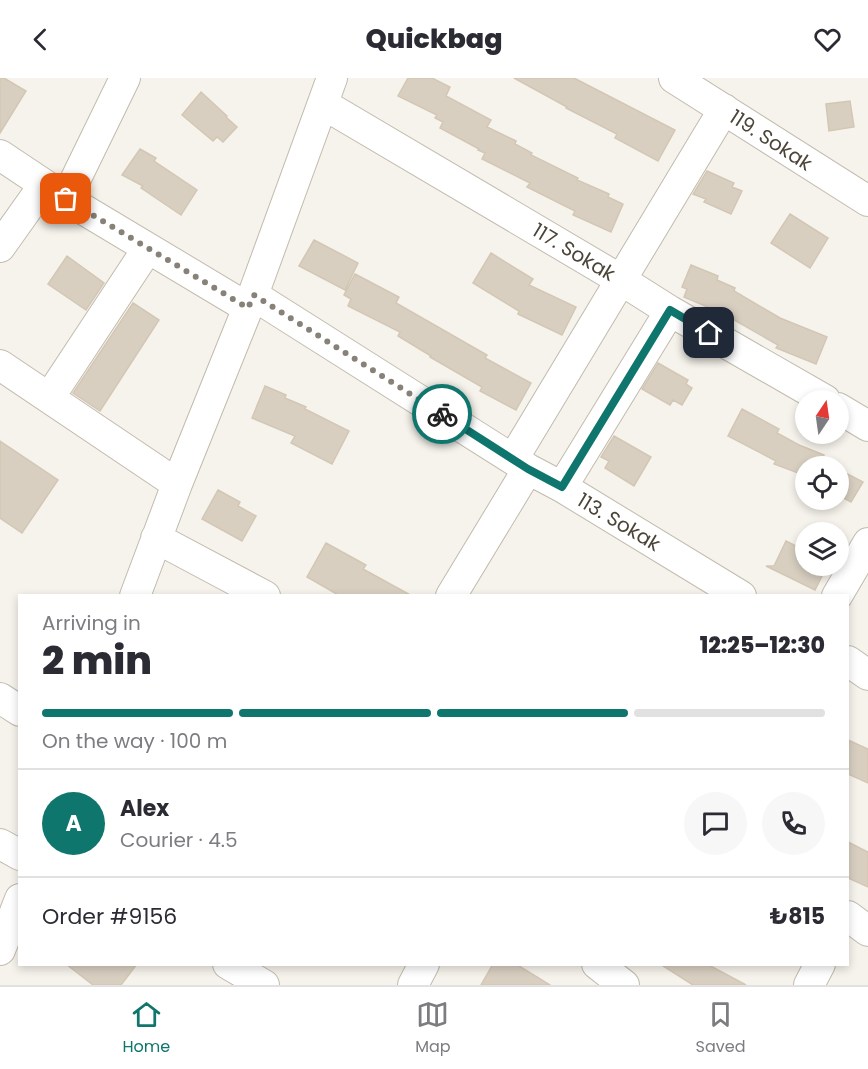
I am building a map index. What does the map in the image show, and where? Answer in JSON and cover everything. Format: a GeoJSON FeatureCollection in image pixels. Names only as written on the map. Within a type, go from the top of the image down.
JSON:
{"type":"FeatureCollection","features":[{"type":"Feature","properties":{"kind":"street"},"geometry":{"type":"LineString","coordinates":[[0,248],[55,192],[125,78]]}},
{"type":"Feature","properties":{"kind":"street","name":"119. Sokak"},"geometry":{"type":"LineString","coordinates":[[674,78],[868,201]]}},
{"type":"Feature","properties":{"kind":"street"},"geometry":{"type":"LineString","coordinates":[[142,593],[156,538],[251,301],[328,91]]}},
{"type":"Feature","properties":{"kind":"street","name":"117. Sokak"},"geometry":{"type":"LineString","coordinates":[[328,91],[621,280],[808,390]]}},
{"type":"Feature","properties":{"kind":"street"},"geometry":{"type":"LineString","coordinates":[[452,594],[621,280],[724,109]]}},
{"type":"Feature","properties":{"kind":"street","name":"113. Sokak"},"geometry":{"type":"LineString","coordinates":[[0,154],[55,192],[148,248],[251,301],[738,594]]}},
{"type":"Feature","properties":{"kind":"street"},"geometry":{"type":"LineString","coordinates":[[49,398],[148,248]]}},
{"type":"Feature","properties":{"kind":"street"},"geometry":{"type":"LineString","coordinates":[[562,487],[670,310]]}},
{"type":"Feature","properties":{"kind":"street"},"geometry":{"type":"LineString","coordinates":[[0,365],[177,484]]}},
{"type":"Feature","properties":{"kind":"street"},"geometry":{"type":"LineString","coordinates":[[849,415],[868,426]]}},
{"type":"Feature","properties":{"kind":"street"},"geometry":{"type":"LineString","coordinates":[[156,538],[261,594]]}},
{"type":"Feature","properties":{"kind":"street"},"geometry":{"type":"LineString","coordinates":[[838,594],[868,543]]}},
{"type":"Feature","properties":{"kind":"street"},"geometry":{"type":"LineString","coordinates":[[0,698],[18,710]]}},
{"type":"Feature","properties":{"kind":"street"},"geometry":{"type":"LineString","coordinates":[[0,844],[18,854]]}},
{"type":"Feature","properties":{"kind":"street"},"geometry":{"type":"LineString","coordinates":[[0,950],[18,904]]}},
{"type":"Feature","properties":{"kind":"street"},"geometry":{"type":"LineString","coordinates":[[849,917],[868,931]]}},
{"type":"Feature","properties":{"kind":"street"},"geometry":{"type":"LineString","coordinates":[[233,966],[263,977]]}},
{"type":"Feature","properties":{"kind":"street"},"geometry":{"type":"LineString","coordinates":[[413,985],[423,966]]}},
{"type":"Feature","properties":{"kind":"street"},"geometry":{"type":"LineString","coordinates":[[600,966],[624,985]]}},
{"type":"Feature","properties":{"kind":"street"},"geometry":{"type":"LineString","coordinates":[[809,985],[819,966]]}},
{"type":"Feature","properties":{"kind":"building"},"geometry":{"type":"Polygon","coordinates":[[[0,78],[26,91],[0,133],[0,78]]]}},
{"type":"Feature","properties":{"kind":"building"},"geometry":{"type":"Polygon","coordinates":[[[408,78],[432,78],[450,87],[446,96],[491,120],[487,127],[516,141],[515,144],[532,153],[531,155],[609,194],[608,197],[623,204],[611,232],[573,215],[575,211],[527,187],[530,183],[482,159],[485,153],[440,128],[443,122],[435,118],[437,115],[398,96],[408,78]]]}},
{"type":"Feature","properties":{"kind":"building"},"geometry":{"type":"Polygon","coordinates":[[[514,78],[574,78],[675,130],[658,161],[615,138],[617,134],[514,78]]]}},
{"type":"Feature","properties":{"kind":"building"},"geometry":{"type":"Polygon","coordinates":[[[201,92],[237,127],[223,142],[217,137],[213,141],[182,115],[201,92]]]}},
{"type":"Feature","properties":{"kind":"building"},"geometry":{"type":"Polygon","coordinates":[[[850,101],[854,127],[829,131],[826,104],[850,101]]]}},
{"type":"Feature","properties":{"kind":"building"},"geometry":{"type":"Polygon","coordinates":[[[140,149],[156,158],[154,161],[197,190],[181,215],[141,188],[143,186],[122,175],[140,149]]]}},
{"type":"Feature","properties":{"kind":"building"},"geometry":{"type":"Polygon","coordinates":[[[707,171],[734,183],[732,187],[742,191],[731,214],[704,202],[706,199],[693,194],[707,171]]]}},
{"type":"Feature","properties":{"kind":"building"},"geometry":{"type":"Polygon","coordinates":[[[790,214],[828,238],[810,268],[771,243],[790,214]]]}},
{"type":"Feature","properties":{"kind":"building"},"geometry":{"type":"Polygon","coordinates":[[[314,240],[358,263],[345,290],[299,266],[314,240]]]}},
{"type":"Feature","properties":{"kind":"building"},"geometry":{"type":"Polygon","coordinates":[[[491,253],[533,279],[529,285],[576,307],[562,335],[518,314],[519,311],[473,283],[491,253]]]}},
{"type":"Feature","properties":{"kind":"building"},"geometry":{"type":"Polygon","coordinates":[[[67,256],[104,283],[86,310],[48,284],[67,256]]]}},
{"type":"Feature","properties":{"kind":"building"},"geometry":{"type":"Polygon","coordinates":[[[691,265],[718,276],[717,280],[735,288],[734,291],[780,318],[827,337],[816,364],[776,348],[778,345],[722,313],[684,297],[687,289],[682,287],[691,265]]]}},
{"type":"Feature","properties":{"kind":"building"},"geometry":{"type":"Polygon","coordinates":[[[355,274],[399,297],[396,303],[487,355],[485,358],[531,383],[516,410],[480,391],[482,387],[398,336],[400,332],[348,306],[351,299],[344,295],[355,274]]]}},
{"type":"Feature","properties":{"kind":"building"},"geometry":{"type":"Polygon","coordinates":[[[133,303],[159,320],[100,411],[73,393],[133,303]]]}},
{"type":"Feature","properties":{"kind":"building"},"geometry":{"type":"Polygon","coordinates":[[[658,363],[688,380],[686,384],[692,388],[682,405],[673,400],[670,405],[642,389],[658,363]]]}},
{"type":"Feature","properties":{"kind":"building"},"geometry":{"type":"Polygon","coordinates":[[[265,386],[286,395],[285,398],[349,431],[332,464],[291,443],[295,436],[252,418],[265,386]]]}},
{"type":"Feature","properties":{"kind":"building"},"geometry":{"type":"Polygon","coordinates":[[[742,409],[779,429],[777,433],[795,444],[824,455],[795,456],[795,472],[774,464],[776,461],[728,436],[742,409]]]}},
{"type":"Feature","properties":{"kind":"building"},"geometry":{"type":"Polygon","coordinates":[[[614,436],[651,457],[634,486],[605,468],[609,461],[601,457],[614,436]]]}},
{"type":"Feature","properties":{"kind":"building"},"geometry":{"type":"Polygon","coordinates":[[[0,441],[58,480],[22,533],[0,518],[0,441]]]}},
{"type":"Feature","properties":{"kind":"building"},"geometry":{"type":"Polygon","coordinates":[[[849,475],[863,482],[851,502],[849,501],[849,475]]]}},
{"type":"Feature","properties":{"kind":"building"},"geometry":{"type":"Polygon","coordinates":[[[218,490],[240,502],[238,506],[256,516],[242,541],[202,519],[218,490]]]}},
{"type":"Feature","properties":{"kind":"building"},"geometry":{"type":"Polygon","coordinates":[[[786,541],[795,546],[795,576],[822,576],[815,590],[766,566],[774,566],[786,541]]]}},
{"type":"Feature","properties":{"kind":"building"},"geometry":{"type":"Polygon","coordinates":[[[326,543],[366,565],[363,569],[408,594],[337,594],[307,577],[326,543]]]}},
{"type":"Feature","properties":{"kind":"building"},"geometry":{"type":"Polygon","coordinates":[[[849,740],[868,749],[868,783],[849,774],[849,740]]]}},
{"type":"Feature","properties":{"kind":"building"},"geometry":{"type":"Polygon","coordinates":[[[849,842],[868,852],[868,887],[849,878],[849,842]]]}},
{"type":"Feature","properties":{"kind":"building"},"geometry":{"type":"Polygon","coordinates":[[[69,966],[135,966],[121,985],[93,985],[69,966]]]}},
{"type":"Feature","properties":{"kind":"building"},"geometry":{"type":"Polygon","coordinates":[[[492,966],[519,966],[550,985],[481,985],[492,966]]]}},
{"type":"Feature","properties":{"kind":"building"},"geometry":{"type":"Polygon","coordinates":[[[663,966],[711,966],[746,985],[693,985],[663,966]]]}},
{"type":"Feature","properties":{"kind":"way so far"},"geometry":{"type":"LineString","coordinates":[[66,199],[248,308],[254,295],[442,414]]}},
{"type":"Feature","properties":{"kind":"route"},"geometry":{"type":"LineString","coordinates":[[442,414],[528,469],[562,487],[670,310],[709,333]]}}]}
